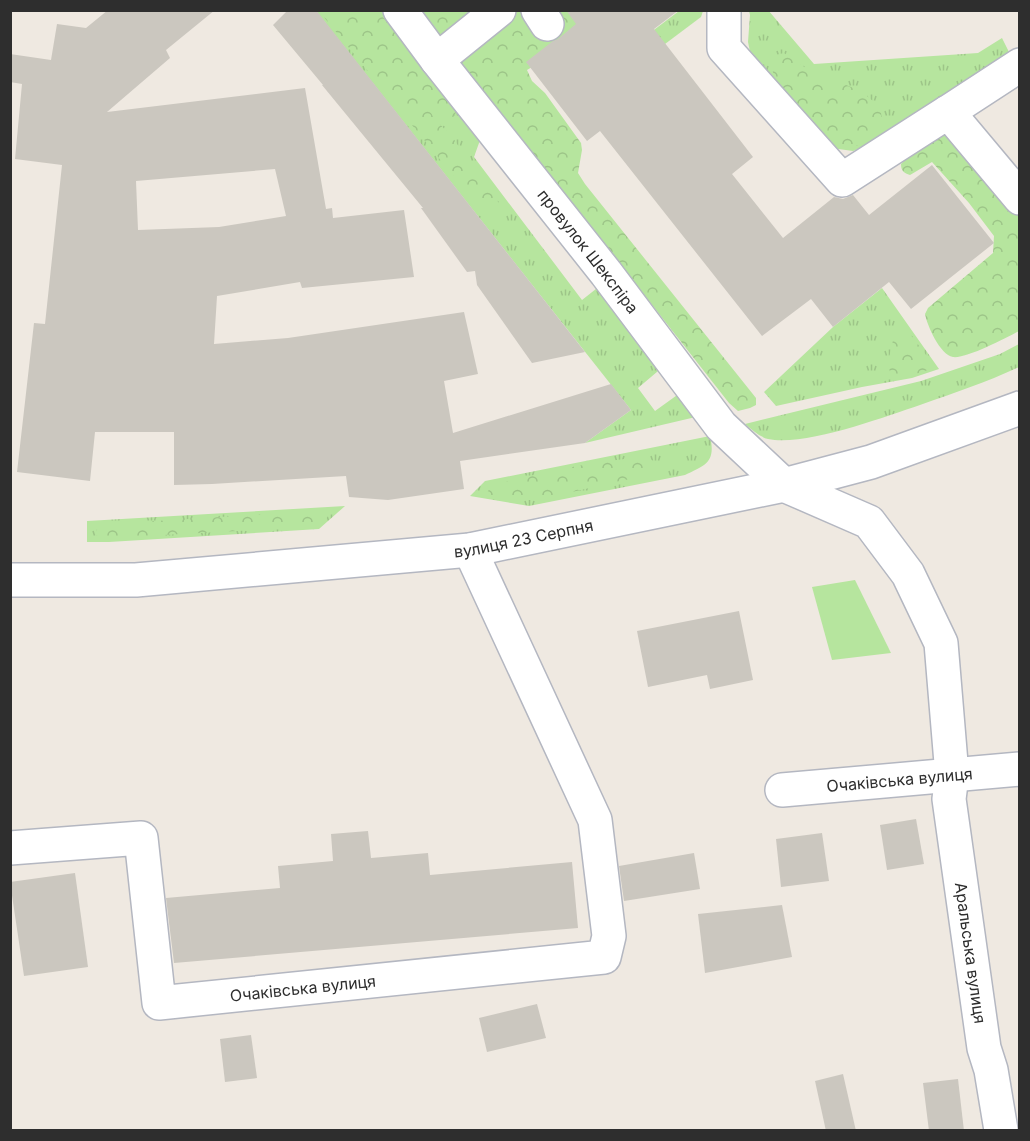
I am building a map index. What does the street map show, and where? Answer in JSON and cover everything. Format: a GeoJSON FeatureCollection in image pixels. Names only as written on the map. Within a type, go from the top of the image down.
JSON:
{"type":"FeatureCollection","features":[{"type":"Feature","properties":{"kind":"street","name":"провулок Шекспіра"},"geometry":{"type":"LineString","coordinates":[[400,10],[606,273],[721,426],[784,484],[869,522],[908,574],[941,643],[952,775]]}},
{"type":"Feature","properties":{"kind":"street"},"geometry":{"type":"LineString","coordinates":[[437,60],[499,10]]}},
{"type":"Feature","properties":{"kind":"street"},"geometry":{"type":"LineString","coordinates":[[724,10],[724,48],[842,180],[1020,65]]}},
{"type":"Feature","properties":{"kind":"street"},"geometry":{"type":"LineString","coordinates":[[948,112],[1016,185]]}},
{"type":"Feature","properties":{"kind":"street","name":"вулиця 23 Серпня"},"geometry":{"type":"LineString","coordinates":[[10,580],[136,580],[470,550],[784,484],[871,462],[1020,408]]}},
{"type":"Feature","properties":{"kind":"street","name":"Очаківська вулиця"},"geometry":{"type":"LineString","coordinates":[[10,848],[141,838],[159,1003],[604,957],[609,936],[595,820],[470,550]]}},
{"type":"Feature","properties":{"kind":"street","name":"Очаківська вулиця"},"geometry":{"type":"LineString","coordinates":[[782,790],[1020,769]]}},
{"type":"Feature","properties":{"kind":"street","name":"Аральська вулиця"},"geometry":{"type":"LineString","coordinates":[[952,775],[949,799],[984,1048],[991,1070],[1000,1131]]}},
{"type":"Feature","properties":{"kind":"green space"},"geometry":{"type":"Polygon","coordinates":[[[768,10],[814,64],[978,53],[1002,38],[1009,52],[1006,61],[881,140],[853,151],[831,148],[752,61],[748,42],[749,11],[768,10]]]}},
{"type":"Feature","properties":{"kind":"green space"},"geometry":{"type":"Polygon","coordinates":[[[316,11],[387,11],[484,129],[474,157],[582,300],[601,285],[664,366],[638,388],[655,411],[680,393],[700,416],[585,443],[631,410],[316,11]]]}},
{"type":"Feature","properties":{"kind":"green space"},"geometry":{"type":"Polygon","coordinates":[[[319,11],[377,11],[453,94],[457,111],[452,119],[433,110],[430,111],[493,191],[499,204],[493,213],[478,206],[319,11]]]}},
{"type":"Feature","properties":{"kind":"green space"},"geometry":{"type":"Polygon","coordinates":[[[421,11],[489,11],[447,37],[439,34],[421,11]]]}},
{"type":"Feature","properties":{"kind":"green space"},"geometry":{"type":"Polygon","coordinates":[[[506,11],[584,11],[574,34],[552,55],[527,70],[532,81],[545,93],[581,143],[578,173],[585,184],[756,398],[756,405],[738,411],[729,403],[462,67],[459,60],[506,11]]]}},
{"type":"Feature","properties":{"kind":"green space"},"geometry":{"type":"Polygon","coordinates":[[[679,11],[703,11],[701,17],[641,62],[630,48],[679,11]]]}},
{"type":"Feature","properties":{"kind":"green space"},"geometry":{"type":"Polygon","coordinates":[[[784,53],[822,79],[861,91],[880,107],[884,131],[863,144],[847,148],[828,141],[789,98],[774,76],[771,64],[775,55],[784,53]]]}},
{"type":"Feature","properties":{"kind":"green space"},"geometry":{"type":"Polygon","coordinates":[[[943,129],[972,154],[1019,215],[1019,331],[959,357],[953,357],[943,351],[931,332],[925,314],[928,308],[993,253],[994,236],[969,203],[932,162],[910,175],[903,171],[901,166],[906,159],[943,129]]]}},
{"type":"Feature","properties":{"kind":"green space"},"geometry":{"type":"Polygon","coordinates":[[[882,288],[939,369],[912,378],[776,406],[764,392],[833,327],[882,288]]]}},
{"type":"Feature","properties":{"kind":"green space"},"geometry":{"type":"Polygon","coordinates":[[[902,333],[910,334],[933,364],[931,369],[897,380],[891,378],[888,362],[894,336],[902,333]]]}},
{"type":"Feature","properties":{"kind":"green space"},"geometry":{"type":"Polygon","coordinates":[[[1019,344],[1019,367],[958,392],[844,430],[802,439],[783,440],[765,438],[745,424],[921,381],[1000,354],[1019,344]]]}},
{"type":"Feature","properties":{"kind":"green space"},"geometry":{"type":"Polygon","coordinates":[[[710,436],[712,452],[708,462],[685,475],[529,506],[470,496],[485,481],[710,436]]]}},
{"type":"Feature","properties":{"kind":"green space"},"geometry":{"type":"Polygon","coordinates":[[[643,457],[652,460],[661,472],[536,500],[505,499],[487,493],[491,486],[528,476],[643,457]]]}},
{"type":"Feature","properties":{"kind":"green space"},"geometry":{"type":"Polygon","coordinates":[[[345,506],[319,529],[87,542],[87,521],[345,506]]]}},
{"type":"Feature","properties":{"kind":"green space"},"geometry":{"type":"Polygon","coordinates":[[[333,510],[325,520],[310,527],[107,538],[96,535],[98,527],[108,524],[333,510]]]}},
{"type":"Feature","properties":{"kind":"green space"},"geometry":{"type":"Polygon","coordinates":[[[855,580],[891,653],[832,660],[812,587],[855,580]]]}},
{"type":"Feature","properties":{"kind":"building"},"geometry":{"type":"Polygon","coordinates":[[[108,10],[215,10],[166,50],[170,58],[107,112],[305,88],[326,209],[332,208],[333,218],[404,210],[414,277],[302,288],[300,282],[217,296],[214,344],[288,338],[464,312],[478,374],[444,381],[453,433],[611,384],[631,410],[585,443],[460,461],[464,489],[388,500],[349,497],[346,476],[174,485],[174,432],[95,432],[90,481],[17,472],[34,323],[45,324],[62,165],[15,159],[22,84],[10,82],[10,54],[51,60],[57,24],[86,28],[108,10]],[[275,169],[136,181],[138,230],[219,227],[286,216],[275,169]]]}},
{"type":"Feature","properties":{"kind":"building"},"geometry":{"type":"Polygon","coordinates":[[[288,10],[316,10],[585,352],[532,363],[477,285],[475,271],[467,272],[421,208],[423,208],[273,25],[288,10]]]}},
{"type":"Feature","properties":{"kind":"building"},"geometry":{"type":"Polygon","coordinates":[[[566,10],[679,10],[654,29],[753,157],[732,174],[783,238],[834,197],[843,199],[853,195],[869,215],[932,165],[994,243],[911,309],[889,282],[833,327],[811,299],[762,336],[600,131],[587,141],[526,62],[576,24],[566,10]]]}},
{"type":"Feature","properties":{"kind":"building"},"geometry":{"type":"Polygon","coordinates":[[[739,611],[753,680],[710,689],[707,675],[648,687],[637,631],[739,611]]]}},
{"type":"Feature","properties":{"kind":"building"},"geometry":{"type":"Polygon","coordinates":[[[916,819],[924,864],[887,870],[880,825],[916,819]]]}},
{"type":"Feature","properties":{"kind":"building"},"geometry":{"type":"Polygon","coordinates":[[[368,831],[371,858],[428,853],[430,875],[572,862],[578,928],[174,963],[166,898],[280,888],[278,866],[333,861],[331,834],[368,831]]]}},
{"type":"Feature","properties":{"kind":"building"},"geometry":{"type":"Polygon","coordinates":[[[822,833],[829,881],[781,887],[776,839],[822,833]]]}},
{"type":"Feature","properties":{"kind":"building"},"geometry":{"type":"Polygon","coordinates":[[[694,853],[700,889],[624,901],[619,866],[694,853]]]}},
{"type":"Feature","properties":{"kind":"building"},"geometry":{"type":"Polygon","coordinates":[[[75,873],[88,967],[24,976],[10,882],[75,873]]]}},
{"type":"Feature","properties":{"kind":"building"},"geometry":{"type":"Polygon","coordinates":[[[782,905],[792,957],[705,973],[698,914],[782,905]]]}},
{"type":"Feature","properties":{"kind":"building"},"geometry":{"type":"Polygon","coordinates":[[[537,1004],[546,1038],[487,1052],[479,1018],[537,1004]]]}},
{"type":"Feature","properties":{"kind":"building"},"geometry":{"type":"Polygon","coordinates":[[[251,1035],[257,1078],[225,1082],[220,1039],[251,1035]]]}},
{"type":"Feature","properties":{"kind":"building"},"geometry":{"type":"Polygon","coordinates":[[[843,1074],[856,1131],[826,1131],[815,1081],[843,1074]]]}},
{"type":"Feature","properties":{"kind":"building"},"geometry":{"type":"Polygon","coordinates":[[[958,1079],[964,1131],[929,1131],[923,1083],[958,1079]]]}}]}
